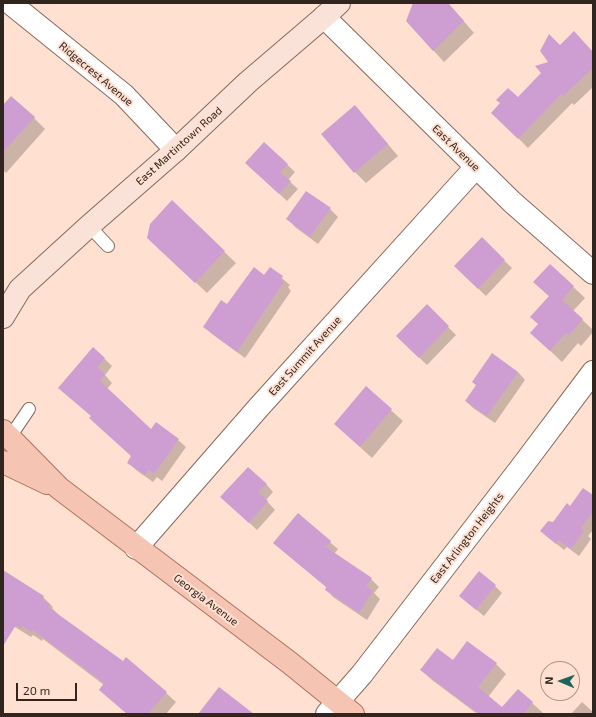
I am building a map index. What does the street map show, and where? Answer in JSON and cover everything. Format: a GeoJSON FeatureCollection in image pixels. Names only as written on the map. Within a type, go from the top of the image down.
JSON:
{"type":"FeatureCollection","features":[{"type":"Feature","properties":{"kind":"main road","name":"East Martintown Road"},"geometry":{"type":"LineString","coordinates":[[3,317],[11,291],[89,226],[176,150],[248,82],[332,10]]}},
{"type":"Feature","properties":{"kind":"main road","name":"Georgia Avenue"},"geometry":{"type":"LineString","coordinates":[[7,434],[59,488],[136,548],[290,663],[339,710]]}},
{"type":"Feature","properties":{"kind":"main road","name":"Georgia Avenue"},"geometry":{"type":"LineString","coordinates":[[3,462],[59,488]]}},
{"type":"Feature","properties":{"kind":"street","name":"Ridgecrest Avenue"},"geometry":{"type":"LineString","coordinates":[[10,3],[124,95],[176,150]]}},
{"type":"Feature","properties":{"kind":"street","name":"East Avenue"},"geometry":{"type":"LineString","coordinates":[[332,10],[476,167],[512,202],[593,273]]}},
{"type":"Feature","properties":{"kind":"street","name":"East Summit Avenue"},"geometry":{"type":"LineString","coordinates":[[136,548],[259,407],[476,167]]}},
{"type":"Feature","properties":{"kind":"street","name":"East Arlington Heights"},"geometry":{"type":"LineString","coordinates":[[339,710],[362,674],[525,463],[593,372]]}},
{"type":"Feature","properties":{"kind":"lane"},"geometry":{"type":"LineString","coordinates":[[89,226],[108,246]]}},
{"type":"Feature","properties":{"kind":"lane"},"geometry":{"type":"LineString","coordinates":[[7,434],[29,409]]}},
{"type":"Feature","properties":{"kind":"building"},"geometry":{"type":"Polygon","coordinates":[[[413,3],[448,3],[464,21],[433,51],[406,21],[413,3]]]}},
{"type":"Feature","properties":{"kind":"building"},"geometry":{"type":"Polygon","coordinates":[[[574,31],[593,52],[593,68],[563,96],[561,94],[518,139],[491,113],[500,103],[496,100],[508,88],[518,97],[541,73],[535,66],[548,62],[540,51],[549,34],[560,45],[574,31]]]}},
{"type":"Feature","properties":{"kind":"building"},"geometry":{"type":"Polygon","coordinates":[[[11,96],[35,117],[3,152],[3,105],[11,96]]]}},
{"type":"Feature","properties":{"kind":"building"},"geometry":{"type":"Polygon","coordinates":[[[355,105],[388,144],[354,173],[321,134],[355,105]]]}},
{"type":"Feature","properties":{"kind":"building"},"geometry":{"type":"Polygon","coordinates":[[[264,142],[288,164],[280,173],[291,181],[279,194],[245,163],[264,142]]]}},
{"type":"Feature","properties":{"kind":"building"},"geometry":{"type":"Polygon","coordinates":[[[306,191],[331,208],[310,237],[286,219],[306,191]]]}},
{"type":"Feature","properties":{"kind":"building"},"geometry":{"type":"Polygon","coordinates":[[[172,200],[225,251],[195,283],[147,238],[150,224],[172,200]]]}},
{"type":"Feature","properties":{"kind":"building"},"geometry":{"type":"Polygon","coordinates":[[[482,237],[505,260],[478,289],[454,266],[482,237]]]}},
{"type":"Feature","properties":{"kind":"building"},"geometry":{"type":"Polygon","coordinates":[[[550,264],[574,286],[562,300],[583,319],[569,335],[566,333],[550,351],[530,333],[538,324],[530,317],[549,296],[533,282],[550,264]]]}},
{"type":"Feature","properties":{"kind":"building"},"geometry":{"type":"Polygon","coordinates":[[[254,267],[264,275],[270,267],[283,276],[281,280],[284,282],[237,352],[203,327],[221,300],[227,304],[254,267]]]}},
{"type":"Feature","properties":{"kind":"building"},"geometry":{"type":"Polygon","coordinates":[[[427,304],[449,326],[419,358],[396,336],[427,304]]]}},
{"type":"Feature","properties":{"kind":"building"},"geometry":{"type":"Polygon","coordinates":[[[93,347],[105,358],[97,367],[105,374],[100,381],[151,429],[156,422],[179,439],[154,474],[149,470],[145,475],[127,463],[131,456],[89,418],[91,416],[58,388],[93,347]]]}},
{"type":"Feature","properties":{"kind":"building"},"geometry":{"type":"Polygon","coordinates":[[[492,353],[518,372],[487,416],[465,401],[476,385],[472,382],[492,353]]]}},
{"type":"Feature","properties":{"kind":"building"},"geometry":{"type":"Polygon","coordinates":[[[366,386],[392,409],[360,447],[334,424],[366,386]]]}},
{"type":"Feature","properties":{"kind":"building"},"geometry":{"type":"Polygon","coordinates":[[[248,467],[267,484],[258,492],[268,501],[249,523],[220,497],[248,467]]]}},
{"type":"Feature","properties":{"kind":"building"},"geometry":{"type":"Polygon","coordinates":[[[583,488],[593,495],[593,512],[581,528],[584,531],[571,549],[558,540],[556,544],[540,531],[548,521],[553,522],[567,503],[570,506],[583,488]]]}},
{"type":"Feature","properties":{"kind":"building"},"geometry":{"type":"Polygon","coordinates":[[[298,513],[331,541],[326,547],[372,578],[366,586],[373,591],[359,613],[325,590],[326,587],[273,543],[298,513]]]}},
{"type":"Feature","properties":{"kind":"building"},"geometry":{"type":"Polygon","coordinates":[[[3,570],[44,596],[42,599],[50,604],[48,607],[123,661],[126,657],[167,692],[148,714],[127,714],[99,690],[104,683],[33,630],[31,632],[23,626],[21,628],[16,625],[3,646],[3,570]]]}},
{"type":"Feature","properties":{"kind":"building"},"geometry":{"type":"Polygon","coordinates":[[[479,571],[496,585],[476,610],[459,596],[479,571]]]}},
{"type":"Feature","properties":{"kind":"building"},"geometry":{"type":"Polygon","coordinates":[[[467,641],[497,663],[478,687],[502,707],[518,689],[533,702],[524,714],[479,714],[420,670],[437,648],[453,660],[467,641]]]}},
{"type":"Feature","properties":{"kind":"building"},"geometry":{"type":"Polygon","coordinates":[[[219,687],[254,714],[198,714],[219,687]]]}}]}
